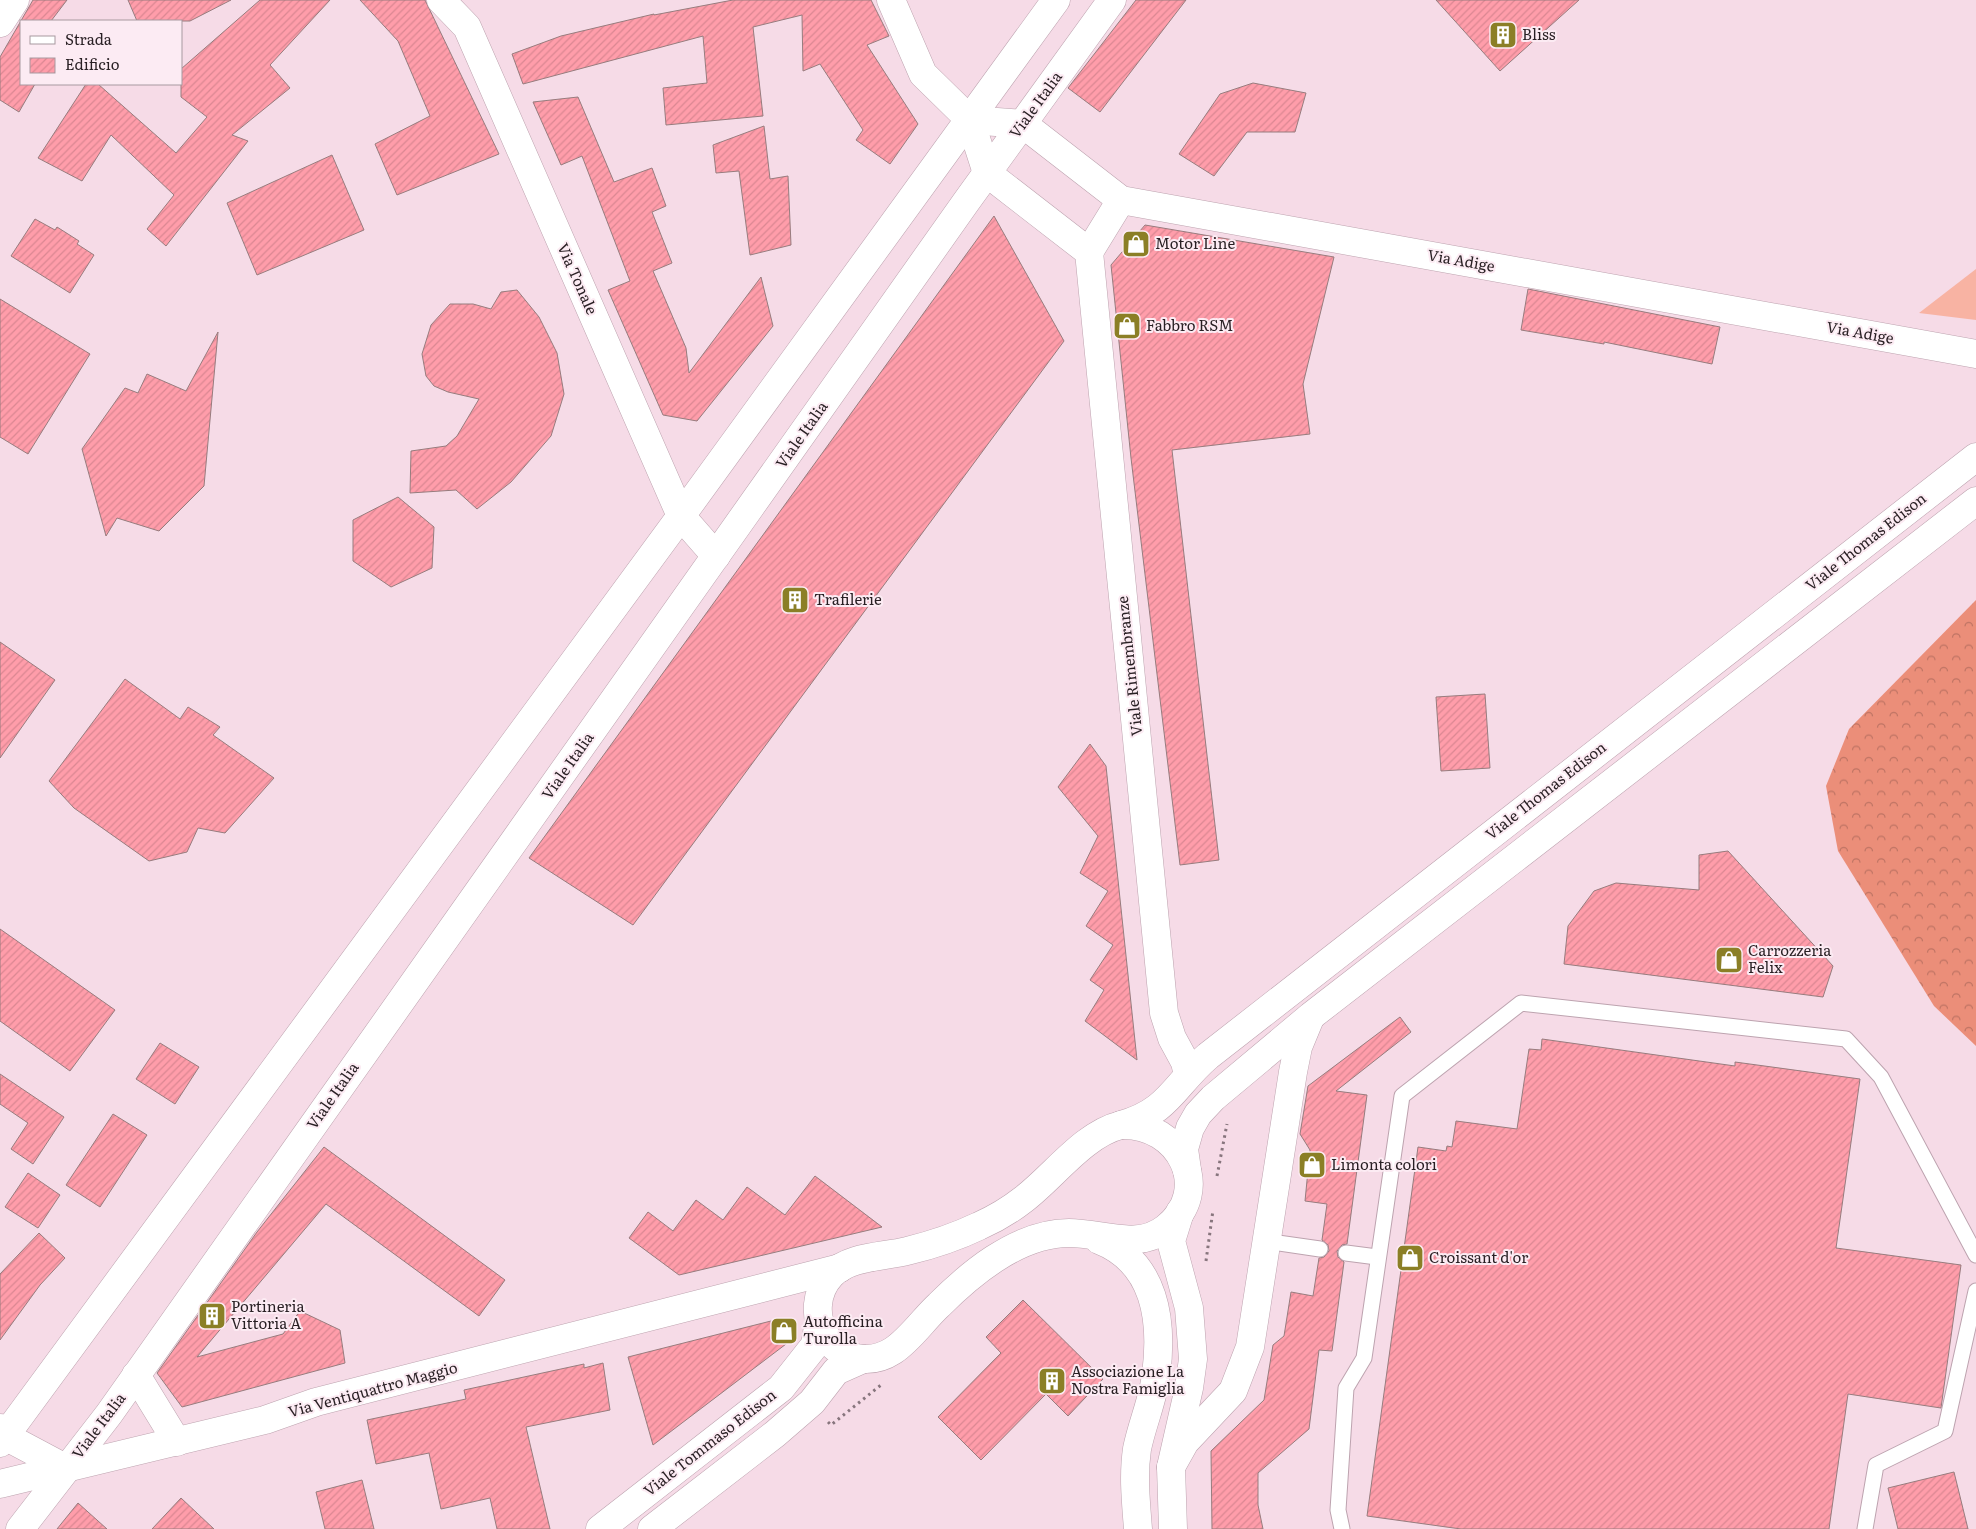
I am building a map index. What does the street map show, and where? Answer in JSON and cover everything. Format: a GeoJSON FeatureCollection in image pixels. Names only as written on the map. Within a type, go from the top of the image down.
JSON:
{"type":"FeatureCollection","features":[{"type":"Feature","properties":{"kind":"street"},"geometry":{"type":"LineString","coordinates":[[0,23],[16,0]]}},
{"type":"Feature","properties":{"kind":"street","name":"Via Tonale"},"geometry":{"type":"LineString","coordinates":[[441,0],[467,27],[681,516],[716,556]]}},
{"type":"Feature","properties":{"kind":"street"},"geometry":{"type":"LineString","coordinates":[[891,0],[922,74],[970,120],[987,173],[1089,252],[1121,200]]}},
{"type":"Feature","properties":{"kind":"street"},"geometry":{"type":"LineString","coordinates":[[67,1469],[2,1436],[681,516],[1056,0]]}},
{"type":"Feature","properties":{"kind":"street","name":"Viale Italia"},"geometry":{"type":"LineString","coordinates":[[20,1529],[136,1375],[987,173],[1112,0]]}},
{"type":"Feature","properties":{"kind":"street"},"geometry":{"type":"LineString","coordinates":[[970,120],[1022,124]]}},
{"type":"Feature","properties":{"kind":"street","name":"Via Adige"},"geometry":{"type":"LineString","coordinates":[[1022,124],[1121,200],[1976,354]]}},
{"type":"Feature","properties":{"kind":"street","name":"Viale Rimembranze"},"geometry":{"type":"LineString","coordinates":[[1089,252],[1164,1013],[1172,1038],[1186,1062],[1188,1075]]}},
{"type":"Feature","properties":{"kind":"street","name":"Viale Thomas Edison"},"geometry":{"type":"LineString","coordinates":[[840,1268],[858,1261],[933,1244],[980,1225],[1024,1199],[1100,1132],[1141,1120],[1161,1107],[1182,1086],[1188,1075],[1208,1056],[1976,456]]}},
{"type":"Feature","properties":{"kind":"street"},"geometry":{"type":"LineString","coordinates":[[1173,1529],[1171,1467],[1193,1359],[1191,1323],[1171,1241],[1187,1192],[1187,1170],[1184,1149],[1190,1128],[1198,1114],[1213,1098],[1311,1016],[1976,500]]}},
{"type":"Feature","properties":{"kind":"street"},"geometry":{"type":"LineString","coordinates":[[1171,1467],[1185,1442],[1233,1391],[1250,1347],[1265,1241],[1298,1047],[1311,1016]]}},
{"type":"Feature","properties":{"kind":"street"},"geometry":{"type":"LineString","coordinates":[[1121,1125],[1143,1126],[1163,1135],[1178,1150],[1187,1170]]}},
{"type":"Feature","properties":{"kind":"street"},"geometry":{"type":"LineString","coordinates":[[652,1529],[775,1434],[812,1402],[836,1371],[863,1359],[885,1356],[895,1351],[937,1306],[995,1259],[1041,1237],[1082,1234],[1122,1240],[1145,1239],[1165,1229],[1180,1212]]}},
{"type":"Feature","properties":{"kind":"street"},"geometry":{"type":"LineString","coordinates":[[1082,1234],[1114,1246],[1126,1254],[1148,1286],[1156,1312],[1158,1344],[1156,1377],[1141,1433],[1136,1465],[1138,1529]]}},
{"type":"Feature","properties":{"kind":"street","name":"Via Ventiquattro Maggio"},"geometry":{"type":"LineString","coordinates":[[0,1484],[272,1419],[316,1402],[746,1294],[840,1268]]}},
{"type":"Feature","properties":{"kind":"street","name":"Viale Tommaso Edison"},"geometry":{"type":"LineString","coordinates":[[600,1529],[781,1388],[815,1345],[819,1321],[818,1304],[820,1294],[832,1275],[840,1268]]}},
{"type":"Feature","properties":{"kind":"street","name":"Via Ventiquattro Maggio"},"geometry":{"type":"LineString","coordinates":[[746,1294],[788,1288],[798,1294],[819,1321]]}},
{"type":"Feature","properties":{"kind":"street"},"geometry":{"type":"LineString","coordinates":[[819,1321],[826,1337],[833,1345],[852,1357],[863,1359]]}},
{"type":"Feature","properties":{"kind":"street"},"geometry":{"type":"LineString","coordinates":[[136,1375],[177,1442]]}},
{"type":"Feature","properties":{"kind":"street"},"geometry":{"type":"LineString","coordinates":[[1190,1381],[1233,1391]]}},
{"type":"Feature","properties":{"kind":"lane"},"geometry":{"type":"LineString","coordinates":[[1342,1529],[1338,1510],[1346,1388],[1364,1358],[1377,1257],[1402,1096],[1521,1003],[1846,1039],[1880,1077],[1976,1255]]}},
{"type":"Feature","properties":{"kind":"lane"},"geometry":{"type":"LineString","coordinates":[[1265,1241],[1320,1249]]}},
{"type":"Feature","properties":{"kind":"lane"},"geometry":{"type":"LineString","coordinates":[[1346,1253],[1377,1257]]}},
{"type":"Feature","properties":{"kind":"lane"},"geometry":{"type":"LineString","coordinates":[[1865,1529],[1876,1465],[1945,1431],[1976,1292]]}},
{"type":"Feature","properties":{"kind":"path"},"geometry":{"type":"LineString","coordinates":[[1216,1184],[1221,1146],[1229,1115]]}},
{"type":"Feature","properties":{"kind":"path"},"geometry":{"type":"LineString","coordinates":[[1206,1266],[1214,1202]]}},
{"type":"Feature","properties":{"kind":"path"},"geometry":{"type":"LineString","coordinates":[[825,1417],[831,1425],[885,1382]]}},
{"type":"Feature","properties":{"kind":"shaded area"},"geometry":{"type":"Polygon","coordinates":[[[1976,269],[1976,320],[1919,313],[1976,269]]]}},
{"type":"Feature","properties":{"kind":"green space"},"geometry":{"type":"Polygon","coordinates":[[[1976,600],[1976,1046],[1934,1006],[1838,851],[1826,786],[1849,729],[1976,600]]]}},
{"type":"Feature","properties":{"kind":"building"},"geometry":{"type":"Polygon","coordinates":[[[33,0],[67,0],[52,20],[21,20],[33,0]]]}},
{"type":"Feature","properties":{"kind":"building"},"geometry":{"type":"Polygon","coordinates":[[[128,0],[231,0],[190,21],[137,20],[128,0]]]}},
{"type":"Feature","properties":{"kind":"building"},"geometry":{"type":"Polygon","coordinates":[[[260,0],[330,0],[270,65],[290,88],[232,135],[248,141],[166,246],[147,229],[174,195],[111,135],[82,181],[38,158],[85,85],[99,85],[176,153],[207,117],[181,97],[182,68],[260,0]]]}},
{"type":"Feature","properties":{"kind":"building"},"geometry":{"type":"Polygon","coordinates":[[[360,0],[425,0],[499,154],[397,195],[375,144],[430,116],[398,41],[360,0]]]}},
{"type":"Feature","properties":{"kind":"building"},"geometry":{"type":"Polygon","coordinates":[[[733,0],[871,0],[889,36],[867,45],[918,124],[890,164],[856,140],[863,130],[820,64],[803,71],[802,15],[753,27],[763,116],[666,125],[663,88],[707,83],[703,36],[523,84],[512,54],[561,36],[654,14],[733,0]]]}},
{"type":"Feature","properties":{"kind":"building"},"geometry":{"type":"Polygon","coordinates":[[[1136,0],[1186,0],[1100,112],[1068,88],[1136,0]]]}},
{"type":"Feature","properties":{"kind":"building","name":"Bliss"},"geometry":{"type":"Polygon","coordinates":[[[1436,0],[1579,0],[1500,71],[1436,0]]]}},
{"type":"Feature","properties":{"kind":"building"},"geometry":{"type":"Polygon","coordinates":[[[20,22],[20,85],[34,85],[19,112],[0,100],[0,57],[20,22]]]}},
{"type":"Feature","properties":{"kind":"building"},"geometry":{"type":"Polygon","coordinates":[[[1253,83],[1306,93],[1295,132],[1247,132],[1214,176],[1179,154],[1220,94],[1253,83]]]}},
{"type":"Feature","properties":{"kind":"building"},"geometry":{"type":"Polygon","coordinates":[[[578,97],[614,182],[652,168],[666,206],[652,212],[672,263],[653,271],[686,348],[689,373],[761,277],[773,326],[697,421],[663,415],[608,290],[630,281],[582,156],[561,165],[533,102],[578,97]]]}},
{"type":"Feature","properties":{"kind":"building"},"geometry":{"type":"Polygon","coordinates":[[[764,126],[770,179],[788,176],[791,245],[750,255],[739,171],[716,173],[713,145],[764,126]]]}},
{"type":"Feature","properties":{"kind":"building"},"geometry":{"type":"Polygon","coordinates":[[[332,155],[364,230],[257,275],[227,203],[332,155]]]}},
{"type":"Feature","properties":{"kind":"building","name":"Trafilerie"},"geometry":{"type":"Polygon","coordinates":[[[994,216],[1064,341],[633,925],[529,858],[994,216]]]}},
{"type":"Feature","properties":{"kind":"building"},"geometry":{"type":"Polygon","coordinates":[[[35,219],[55,230],[57,227],[79,241],[77,244],[94,255],[70,293],[11,256],[35,219]]]}},
{"type":"Feature","properties":{"kind":"building"},"geometry":{"type":"Polygon","coordinates":[[[1145,225],[1334,257],[1303,384],[1310,434],[1172,450],[1219,860],[1180,865],[1131,458],[1111,265],[1145,225]]]}},
{"type":"Feature","properties":{"kind":"building"},"geometry":{"type":"Polygon","coordinates":[[[1528,289],[1720,327],[1712,364],[1604,342],[1604,344],[1521,330],[1528,289]]]}},
{"type":"Feature","properties":{"kind":"building"},"geometry":{"type":"Polygon","coordinates":[[[517,290],[539,317],[557,353],[564,394],[551,436],[511,482],[477,509],[456,490],[410,493],[411,451],[446,446],[457,436],[479,399],[448,392],[434,386],[426,376],[422,354],[431,325],[450,304],[473,304],[491,309],[501,292],[517,290]]]}},
{"type":"Feature","properties":{"kind":"building"},"geometry":{"type":"Polygon","coordinates":[[[0,299],[90,354],[28,454],[0,437],[0,299]]]}},
{"type":"Feature","properties":{"kind":"building"},"geometry":{"type":"Polygon","coordinates":[[[218,332],[204,486],[159,531],[117,518],[106,536],[82,449],[125,388],[138,393],[147,374],[186,391],[218,332]]]}},
{"type":"Feature","properties":{"kind":"building"},"geometry":{"type":"Polygon","coordinates":[[[398,497],[434,527],[432,568],[391,587],[353,561],[353,520],[398,497]]]}},
{"type":"Feature","properties":{"kind":"building"},"geometry":{"type":"Polygon","coordinates":[[[0,642],[55,680],[0,758],[0,642]]]}},
{"type":"Feature","properties":{"kind":"building"},"geometry":{"type":"Polygon","coordinates":[[[125,679],[180,719],[188,707],[220,727],[213,735],[274,778],[225,833],[198,828],[187,852],[149,861],[74,808],[49,781],[125,679]]]}},
{"type":"Feature","properties":{"kind":"building"},"geometry":{"type":"Polygon","coordinates":[[[1485,694],[1490,768],[1441,771],[1436,697],[1485,694]]]}},
{"type":"Feature","properties":{"kind":"building"},"geometry":{"type":"Polygon","coordinates":[[[1090,744],[1106,766],[1137,1060],[1085,1021],[1104,990],[1090,980],[1113,945],[1086,926],[1108,891],[1080,873],[1098,836],[1058,787],[1090,744]]]}},
{"type":"Feature","properties":{"kind":"building"},"geometry":{"type":"Polygon","coordinates":[[[1728,851],[1833,966],[1823,997],[1564,964],[1568,926],[1594,891],[1616,883],[1699,890],[1699,855],[1728,851]]]}},
{"type":"Feature","properties":{"kind":"building"},"geometry":{"type":"Polygon","coordinates":[[[0,929],[115,1010],[70,1071],[0,1021],[0,929]]]}},
{"type":"Feature","properties":{"kind":"building"},"geometry":{"type":"Polygon","coordinates":[[[1400,1017],[1411,1032],[1336,1091],[1367,1095],[1347,1244],[1342,1245],[1337,1251],[1338,1257],[1344,1262],[1332,1351],[1319,1350],[1309,1429],[1258,1473],[1258,1505],[1263,1529],[1212,1529],[1211,1451],[1264,1400],[1273,1345],[1284,1336],[1291,1292],[1313,1296],[1319,1258],[1324,1257],[1329,1251],[1328,1245],[1322,1240],[1327,1204],[1305,1201],[1310,1150],[1300,1134],[1308,1086],[1400,1017]]]}},
{"type":"Feature","properties":{"kind":"building"},"geometry":{"type":"Polygon","coordinates":[[[1542,1039],[1735,1066],[1735,1062],[1860,1079],[1836,1248],[1961,1265],[1941,1408],[1848,1394],[1829,1529],[1461,1529],[1367,1516],[1418,1147],[1446,1151],[1447,1146],[1452,1147],[1456,1121],[1517,1129],[1529,1049],[1541,1050],[1542,1039]]]}},
{"type":"Feature","properties":{"kind":"building"},"geometry":{"type":"Polygon","coordinates":[[[160,1043],[199,1067],[175,1104],[136,1079],[160,1043]]]}},
{"type":"Feature","properties":{"kind":"building"},"geometry":{"type":"Polygon","coordinates":[[[0,1074],[64,1117],[33,1164],[11,1149],[28,1123],[0,1104],[0,1074]]]}},
{"type":"Feature","properties":{"kind":"building"},"geometry":{"type":"Polygon","coordinates":[[[113,1114],[147,1135],[100,1207],[66,1185],[113,1114]]]}},
{"type":"Feature","properties":{"kind":"building"},"geometry":{"type":"Polygon","coordinates":[[[324,1147],[505,1280],[479,1316],[326,1204],[197,1357],[283,1334],[300,1311],[340,1330],[345,1363],[182,1407],[157,1373],[257,1232],[324,1147]]]}},
{"type":"Feature","properties":{"kind":"building"},"geometry":{"type":"Polygon","coordinates":[[[28,1173],[60,1195],[38,1228],[5,1207],[28,1173]]]}},
{"type":"Feature","properties":{"kind":"building"},"geometry":{"type":"Polygon","coordinates":[[[815,1176],[882,1227],[679,1275],[629,1238],[648,1212],[673,1231],[696,1200],[723,1220],[747,1187],[785,1215],[815,1176]]]}},
{"type":"Feature","properties":{"kind":"building"},"geometry":{"type":"Polygon","coordinates":[[[39,1233],[65,1258],[40,1285],[0,1340],[0,1274],[39,1233]]]}},
{"type":"Feature","properties":{"kind":"building","name":"Associazione La Nostra Famiglia"},"geometry":{"type":"Polygon","coordinates":[[[1023,1300],[1103,1379],[1068,1416],[1046,1394],[981,1460],[938,1417],[1001,1353],[986,1337],[1023,1300]]]}},
{"type":"Feature","properties":{"kind":"building"},"geometry":{"type":"Polygon","coordinates":[[[779,1319],[790,1341],[653,1445],[628,1357],[779,1319]]]}},
{"type":"Feature","properties":{"kind":"building"},"geometry":{"type":"Polygon","coordinates":[[[603,1363],[610,1410],[526,1427],[550,1529],[497,1529],[490,1498],[441,1509],[429,1453],[376,1464],[367,1420],[466,1399],[464,1390],[584,1364],[584,1368],[603,1363]]]}},
{"type":"Feature","properties":{"kind":"building"},"geometry":{"type":"Polygon","coordinates":[[[1954,1472],[1968,1529],[1898,1529],[1888,1488],[1954,1472]]]}},
{"type":"Feature","properties":{"kind":"building"},"geometry":{"type":"Polygon","coordinates":[[[362,1480],[374,1529],[325,1529],[316,1492],[362,1480]]]}},
{"type":"Feature","properties":{"kind":"building"},"geometry":{"type":"Polygon","coordinates":[[[181,1498],[214,1529],[152,1529],[181,1498]]]}},
{"type":"Feature","properties":{"kind":"building"},"geometry":{"type":"Polygon","coordinates":[[[78,1503],[107,1529],[57,1529],[78,1503]]]}},
{"type":"Feature","properties":{"kind":"place","name":"Bliss"},"geometry":{"type":"Point","coordinates":[1503,35]}},
{"type":"Feature","properties":{"kind":"place","name":"Motor Line"},"geometry":{"type":"Point","coordinates":[1136,244]}},
{"type":"Feature","properties":{"kind":"place","name":"Fabbro RSM"},"geometry":{"type":"Point","coordinates":[1127,326]}},
{"type":"Feature","properties":{"kind":"place","name":"Trafilerie"},"geometry":{"type":"Point","coordinates":[795,600]}},
{"type":"Feature","properties":{"kind":"place","name":"Carrozzeria Felix"},"geometry":{"type":"Point","coordinates":[1729,960]}},
{"type":"Feature","properties":{"kind":"place","name":"Limonta colori"},"geometry":{"type":"Point","coordinates":[1312,1165]}},
{"type":"Feature","properties":{"kind":"place","name":"Croissant d'or"},"geometry":{"type":"Point","coordinates":[1410,1258]}},
{"type":"Feature","properties":{"kind":"place","name":"Portineria Vittoria A"},"geometry":{"type":"Point","coordinates":[212,1316]}},
{"type":"Feature","properties":{"kind":"place","name":"Autofficina Turolla"},"geometry":{"type":"Point","coordinates":[784,1331]}},
{"type":"Feature","properties":{"kind":"place","name":"Associazione La Nostra Famiglia"},"geometry":{"type":"Point","coordinates":[1052,1381]}}]}
